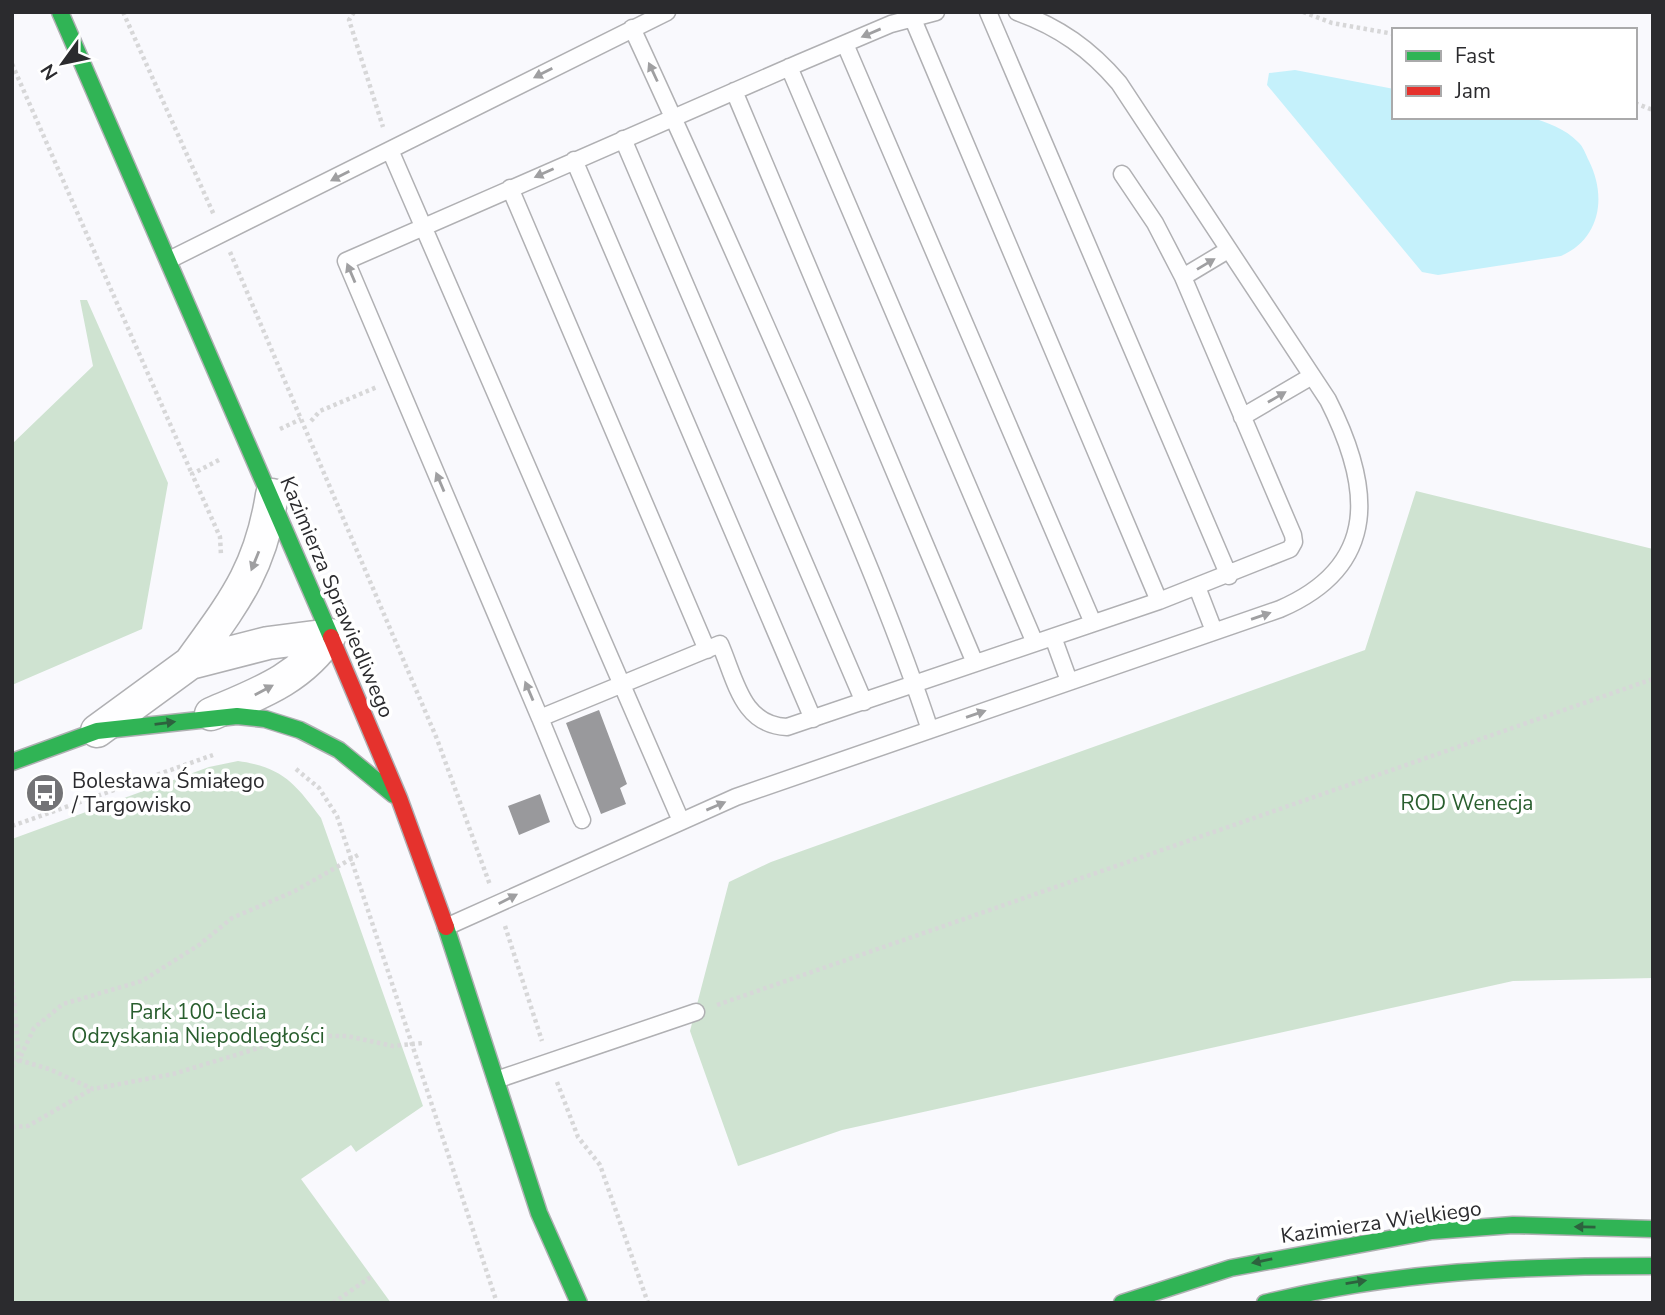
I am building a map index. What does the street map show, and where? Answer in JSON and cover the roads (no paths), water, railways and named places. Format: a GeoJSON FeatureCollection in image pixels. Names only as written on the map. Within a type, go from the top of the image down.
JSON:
{"type":"FeatureCollection","features":[{"type":"Feature","properties":{"kind":"street","name":"Kazimierza Sprawiedliwego"},"geometry":{"type":"LineString","coordinates":[[60,12],[272,495],[398,798],[446,927],[539,1213],[579,1303]]}},
{"type":"Feature","properties":{"kind":"street"},"geometry":{"type":"LineString","coordinates":[[97,731],[190,663],[244,588],[259,552],[272,495]]}},
{"type":"Feature","properties":{"kind":"street"},"geometry":{"type":"LineString","coordinates":[[190,663],[268,643],[330,635]]}},
{"type":"Feature","properties":{"kind":"street"},"geometry":{"type":"LineString","coordinates":[[201,719],[264,691],[307,665],[330,635]]}},
{"type":"Feature","properties":{"kind":"street"},"geometry":{"type":"LineString","coordinates":[[12,762],[97,731],[237,716],[265,719],[300,730],[339,750],[398,798]]}},
{"type":"Feature","properties":{"kind":"street","name":"Kazimierza Sprawiedliwego"},"geometry":{"type":"LineString","coordinates":[[539,1213],[554,1289]]}},
{"type":"Feature","properties":{"kind":"street","name":"Kazimierza Wielkiego"},"geometry":{"type":"LineString","coordinates":[[1122,1303],[1231,1268],[1432,1231],[1513,1225],[1653,1229]]}},
{"type":"Feature","properties":{"kind":"street"},"geometry":{"type":"LineString","coordinates":[[1265,1303],[1315,1289],[1455,1269],[1653,1266]]}},
{"type":"Feature","properties":{"kind":"lane"},"geometry":{"type":"LineString","coordinates":[[169,260],[667,12]]}},
{"type":"Feature","properties":{"kind":"lane"},"geometry":{"type":"LineString","coordinates":[[582,820],[346,261],[789,67],[912,18],[936,12]]}},
{"type":"Feature","properties":{"kind":"lane"},"geometry":{"type":"LineString","coordinates":[[988,12],[1229,576]]}},
{"type":"Feature","properties":{"kind":"lane"},"geometry":{"type":"LineString","coordinates":[[446,927],[736,797],[1280,609],[1311,594],[1335,572],[1355,536],[1360,488],[1345,433],[1312,376],[1119,83],[1097,58],[1047,24],[1017,12]]}},
{"type":"Feature","properties":{"kind":"lane"},"geometry":{"type":"LineString","coordinates":[[912,18],[1159,601]]}},
{"type":"Feature","properties":{"kind":"lane"},"geometry":{"type":"LineString","coordinates":[[632,28],[674,116],[847,512],[905,653],[930,730]]}},
{"type":"Feature","properties":{"kind":"lane"},"geometry":{"type":"LineString","coordinates":[[845,44],[1093,623]]}},
{"type":"Feature","properties":{"kind":"lane"},"geometry":{"type":"LineString","coordinates":[[789,67],[1035,643]]}},
{"type":"Feature","properties":{"kind":"lane"},"geometry":{"type":"LineString","coordinates":[[734,91],[975,663]]}},
{"type":"Feature","properties":{"kind":"lane"},"geometry":{"type":"LineString","coordinates":[[623,139],[864,702]]}},
{"type":"Feature","properties":{"kind":"lane"},"geometry":{"type":"LineString","coordinates":[[390,150],[425,225],[681,821]]}},
{"type":"Feature","properties":{"kind":"lane"},"geometry":{"type":"LineString","coordinates":[[574,160],[813,719]]}},
{"type":"Feature","properties":{"kind":"lane"},"geometry":{"type":"LineString","coordinates":[[540,718],[720,644],[747,706],[757,719],[771,726],[788,727],[1159,601],[1282,555],[1294,542],[1242,417],[1183,277],[1155,223],[1122,174]]}},
{"type":"Feature","properties":{"kind":"lane"},"geometry":{"type":"LineString","coordinates":[[510,188],[707,650]]}},
{"type":"Feature","properties":{"kind":"lane"},"geometry":{"type":"LineString","coordinates":[[1183,277],[1228,250]]}},
{"type":"Feature","properties":{"kind":"lane"},"geometry":{"type":"LineString","coordinates":[[1242,417],[1312,376]]}},
{"type":"Feature","properties":{"kind":"lane"},"geometry":{"type":"LineString","coordinates":[[1197,587],[1214,631]]}},
{"type":"Feature","properties":{"kind":"lane"},"geometry":{"type":"LineString","coordinates":[[1053,637],[1069,681]]}},
{"type":"Feature","properties":{"kind":"lane"},"geometry":{"type":"LineString","coordinates":[[496,1080],[696,1013]]}},
{"type":"Feature","properties":{"kind":"water"},"geometry":{"type":"Polygon","coordinates":[[[1295,70],[1392,89],[1392,119],[1535,119],[1562,130],[1581,146],[1595,175],[1598,202],[1592,228],[1574,249],[1561,256],[1438,275],[1422,272],[1267,85],[1269,73],[1295,70]]]}},
{"type":"Feature","properties":{"kind":"place","name":"Bolesława Śmiałego / Targowisko"},"geometry":{"type":"Point","coordinates":[45,793]}},
{"type":"Feature","properties":{"kind":"park label","name":"ROD Wenecja"},"geometry":{"type":"Point","coordinates":[1467,803]}},
{"type":"Feature","properties":{"kind":"park label","name":"Park 100-lecia Odzyskania Niepodległości"},"geometry":{"type":"Point","coordinates":[198,1024]}}]}
